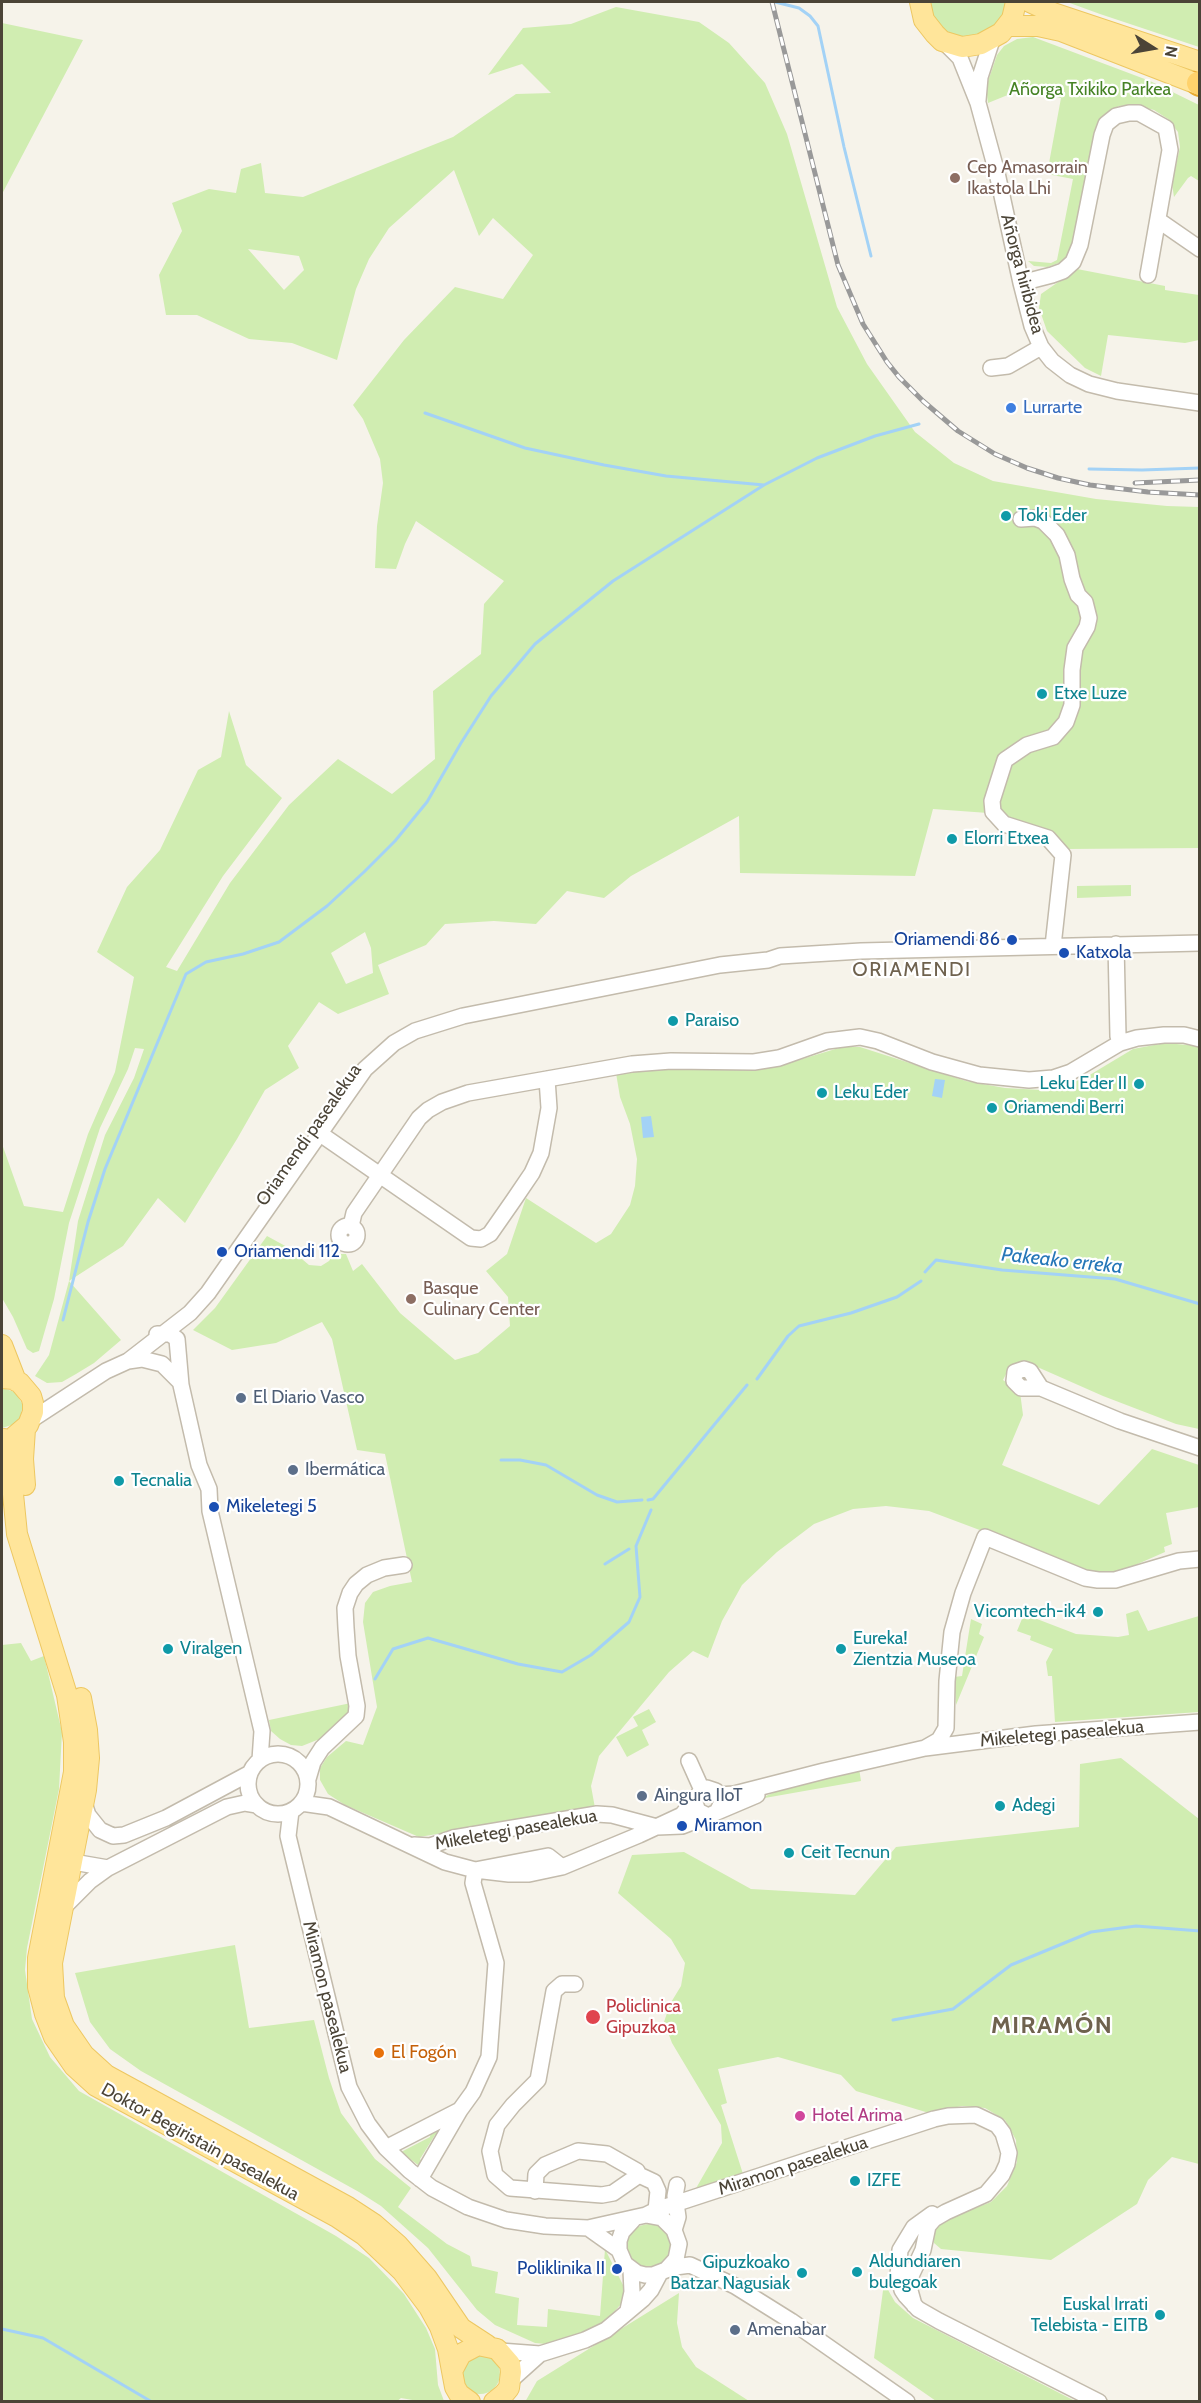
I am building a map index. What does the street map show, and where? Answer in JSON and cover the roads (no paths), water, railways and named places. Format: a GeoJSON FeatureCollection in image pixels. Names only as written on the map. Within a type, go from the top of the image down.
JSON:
{"type":"FeatureCollection","features":[{"type":"Feature","properties":{"kind":"main road"},"geometry":{"type":"LineString","coordinates":[[918,4],[929,28],[942,41],[962,48],[992,40],[1008,26],[1016,2]]}},
{"type":"Feature","properties":{"kind":"main road"},"geometry":{"type":"LineString","coordinates":[[1030,2],[1199,78]]}},
{"type":"Feature","properties":{"kind":"main road"},"geometry":{"type":"LineString","coordinates":[[1008,26],[1038,26],[1061,31],[1199,78]]}},
{"type":"Feature","properties":{"kind":"main road"},"geometry":{"type":"LineString","coordinates":[[2,1345],[15,1383],[33,1403],[23,1459],[28,1523],[78,1683],[87,1730],[89,1758],[76,1801]]}},
{"type":"Feature","properties":{"kind":"main road"},"geometry":{"type":"LineString","coordinates":[[3,1438],[12,1437],[28,1424]]}},
{"type":"Feature","properties":{"kind":"main road","name":"Doktor Begiristain pasealekua"},"geometry":{"type":"LineString","coordinates":[[3,1438],[9,1454],[17,1534],[67,1695],[72,1719],[76,1801],[73,1857],[52,1963],[54,1998],[64,2026],[84,2055],[106,2075],[348,2207],[374,2224],[398,2245],[427,2278],[461,2328],[494,2348]]}},
{"type":"Feature","properties":{"kind":"main road","name":"Doktor Begiristain pasealekua"},"geometry":{"type":"LineString","coordinates":[[76,1801],[38,1958],[38,1987],[45,2014],[59,2044],[74,2066],[102,2090],[338,2217],[388,2255],[417,2288],[429,2307],[443,2334],[453,2379],[464,2399]]}},
{"type":"Feature","properties":{"kind":"main road"},"geometry":{"type":"LineString","coordinates":[[452,2371],[461,2354],[469,2348],[494,2348],[510,2364],[502,2394]]}},
{"type":"Feature","properties":{"kind":"street","name":"Añorga hiribidea"},"geometry":{"type":"LineString","coordinates":[[978,103],[980,77],[992,40]]}},
{"type":"Feature","properties":{"kind":"street","name":"Añorga hiribidea"},"geometry":{"type":"LineString","coordinates":[[942,41],[960,58],[978,103],[997,173],[1032,326],[1041,347],[1052,361],[1070,375],[1089,384],[1117,391],[1200,403]]}},
{"type":"Feature","properties":{"kind":"street"},"geometry":{"type":"LineString","coordinates":[[1021,283],[1052,276],[1063,271],[1073,262],[1080,245],[1106,124],[1116,116],[1139,113],[1166,128],[1170,150],[1148,275]]}},
{"type":"Feature","properties":{"kind":"street"},"geometry":{"type":"LineString","coordinates":[[1158,220],[1200,249]]}},
{"type":"Feature","properties":{"kind":"street"},"geometry":{"type":"LineString","coordinates":[[991,368],[1008,366],[1041,347]]}},
{"type":"Feature","properties":{"kind":"street"},"geometry":{"type":"LineString","coordinates":[[1021,519],[1035,518],[1043,521],[1057,535],[1067,555],[1072,579],[1078,595],[1085,603],[1089,618],[1088,627],[1075,648],[1072,670],[1072,705],[1066,722],[1053,737],[1027,745],[1005,760],[992,801],[993,812],[1004,824],[1048,838],[1063,855],[1053,946]]}},
{"type":"Feature","properties":{"kind":"street","name":"Oriamendi pasealekua"},"geometry":{"type":"LineString","coordinates":[[28,1424],[64,1397],[106,1371],[128,1361],[190,1313],[208,1293],[365,1068],[394,1043],[424,1027],[502,1008],[720,965],[768,960],[780,956],[861,951],[1200,943]]}},
{"type":"Feature","properties":{"kind":"street"},"geometry":{"type":"LineString","coordinates":[[1116,944],[1120,1043]]}},
{"type":"Feature","properties":{"kind":"street","name":"Oriamendi pasealekua"},"geometry":{"type":"LineString","coordinates":[[106,1371],[122,1353],[179,1313],[208,1281],[340,1088],[362,1060],[380,1043],[407,1026],[435,1014],[738,954],[768,953],[780,956]]}},
{"type":"Feature","properties":{"kind":"street"},"geometry":{"type":"LineString","coordinates":[[351,1226],[354,1213],[419,1118],[428,1110],[454,1096],[648,1062],[754,1062],[779,1058],[827,1041],[861,1037],[961,1071],[989,1077],[1029,1080],[1053,1078],[1071,1072],[1120,1043],[1137,1038],[1184,1035],[1200,1039]]}},
{"type":"Feature","properties":{"kind":"street"},"geometry":{"type":"LineString","coordinates":[[319,1133],[471,1238],[481,1239],[490,1234],[532,1173],[541,1153],[549,1108],[547,1079]]}},
{"type":"Feature","properties":{"kind":"street"},"geometry":{"type":"LineString","coordinates":[[319,1133],[321,1122],[336,1100],[340,1088]]}},
{"type":"Feature","properties":{"kind":"street"},"geometry":{"type":"LineString","coordinates":[[298,1149],[305,1145],[312,1136],[319,1133]]}},
{"type":"Feature","properties":{"kind":"street"},"geometry":{"type":"LineString","coordinates":[[179,1353],[184,1328],[190,1313]]}},
{"type":"Feature","properties":{"kind":"street"},"geometry":{"type":"LineString","coordinates":[[141,1341],[147,1341],[156,1334],[170,1334],[177,1339],[180,1382],[202,1476],[209,1489],[209,1505],[262,1731],[260,1760]]}},
{"type":"Feature","properties":{"kind":"street"},"geometry":{"type":"LineString","coordinates":[[128,1361],[142,1359],[162,1364],[180,1382]]}},
{"type":"Feature","properties":{"kind":"street"},"geometry":{"type":"LineString","coordinates":[[15,1383],[47,1396],[64,1397]]}},
{"type":"Feature","properties":{"kind":"street"},"geometry":{"type":"LineString","coordinates":[[1041,1388],[1120,1421],[1200,1448]]}},
{"type":"Feature","properties":{"kind":"street"},"geometry":{"type":"LineString","coordinates":[[925,1748],[939,1740],[946,1728],[947,1681],[952,1632],[963,1593],[985,1537],[1085,1578],[1098,1580],[1115,1580],[1179,1561],[1200,1559]]}},
{"type":"Feature","properties":{"kind":"street"},"geometry":{"type":"LineString","coordinates":[[63,1908],[83,1887],[108,1868],[227,1807],[245,1803],[275,1814],[296,1807],[308,1783],[313,1762],[322,1748],[356,1716],[357,1707],[348,1656],[345,1608],[350,1593],[356,1584],[367,1575],[384,1568],[404,1565]]}},
{"type":"Feature","properties":{"kind":"street","name":"Mikeletegi pasealekua"},"geometry":{"type":"LineString","coordinates":[[411,1845],[430,1846],[453,1838],[597,1814],[612,1815],[657,1827],[682,1826],[704,1806],[712,1789],[719,1795],[734,1794],[925,1748],[1036,1734],[1200,1722]]}},
{"type":"Feature","properties":{"kind":"street"},"geometry":{"type":"LineString","coordinates":[[262,1731],[288,1756],[300,1763],[308,1783]]}},
{"type":"Feature","properties":{"kind":"street"},"geometry":{"type":"LineString","coordinates":[[76,1801],[100,1830],[113,1836],[124,1835],[166,1818],[250,1773],[260,1760],[267,1756],[288,1756],[322,1748]]}},
{"type":"Feature","properties":{"kind":"street"},"geometry":{"type":"LineString","coordinates":[[689,1761],[704,1806]]}},
{"type":"Feature","properties":{"kind":"street"},"geometry":{"type":"LineString","coordinates":[[250,1773],[249,1790],[262,1808]]}},
{"type":"Feature","properties":{"kind":"street","name":"Mikeletegi pasealekua"},"geometry":{"type":"LineString","coordinates":[[308,1783],[328,1807]]}},
{"type":"Feature","properties":{"kind":"street","name":"Mikeletegi pasealekua"},"geometry":{"type":"LineString","coordinates":[[296,1807],[328,1807],[445,1862],[475,1870],[519,1874],[562,1867],[704,1806],[750,1799],[772,1785]]}},
{"type":"Feature","properties":{"kind":"street","name":"Miramon pasealekua"},"geometry":{"type":"LineString","coordinates":[[296,1807],[288,1836],[349,2087],[368,2124],[386,2148],[420,2179],[450,2198],[487,2215],[524,2224],[588,2228],[645,2215],[948,2115],[976,2115],[987,2119],[1003,2133],[1009,2153],[1002,2175],[986,2194],[946,2212],[934,2219],[928,2226],[909,2287],[914,2305]]}},
{"type":"Feature","properties":{"kind":"street","name":"Miramon pasealekua"},"geometry":{"type":"LineString","coordinates":[[262,1808],[288,1836]]}},
{"type":"Feature","properties":{"kind":"street"},"geometry":{"type":"LineString","coordinates":[[73,1857],[79,1863],[108,1868]]}},
{"type":"Feature","properties":{"kind":"street"},"geometry":{"type":"LineString","coordinates":[[420,2179],[473,2092],[489,2057],[496,1963],[473,1883],[475,1870]]}},
{"type":"Feature","properties":{"kind":"street"},"geometry":{"type":"LineString","coordinates":[[575,1984],[562,1984],[554,1991],[538,2080],[502,2116],[492,2136],[490,2151],[495,2175],[510,2188],[602,2195],[613,2193],[639,2175]]}},
{"type":"Feature","properties":{"kind":"street"},"geometry":{"type":"LineString","coordinates":[[386,2148],[460,2110]]}},
{"type":"Feature","properties":{"kind":"street"},"geometry":{"type":"LineString","coordinates":[[535,2191],[536,2174],[545,2165],[578,2151],[607,2154],[637,2171],[639,2175],[648,2177],[654,2182],[658,2191],[645,2215],[622,2232],[619,2250],[621,2257],[631,2270],[645,2275],[690,2265]]}},
{"type":"Feature","properties":{"kind":"street"},"geometry":{"type":"LineString","coordinates":[[674,2230],[678,2217],[677,2185]]}},
{"type":"Feature","properties":{"kind":"street","name":"Miramon pasealekua"},"geometry":{"type":"LineString","coordinates":[[918,2261],[913,2239],[914,2227],[929,2215],[946,2212]]}},
{"type":"Feature","properties":{"kind":"street"},"geometry":{"type":"LineString","coordinates":[[645,2215],[662,2218],[674,2230],[679,2246],[690,2265],[735,2286],[774,2309],[907,2402]]}},
{"type":"Feature","properties":{"kind":"street"},"geometry":{"type":"LineString","coordinates":[[914,2227],[906,2238],[899,2260],[898,2276],[902,2290],[914,2305],[939,2321],[1099,2402]]}},
{"type":"Feature","properties":{"kind":"street"},"geometry":{"type":"LineString","coordinates":[[588,2228],[619,2250]]}},
{"type":"Feature","properties":{"kind":"street"},"geometry":{"type":"LineString","coordinates":[[494,2348],[540,2354],[585,2340],[606,2330],[651,2290],[664,2271],[676,2259],[679,2246]]}},
{"type":"Feature","properties":{"kind":"street"},"geometry":{"type":"LineString","coordinates":[[899,2260],[904,2268],[918,2261]]}},
{"type":"Feature","properties":{"kind":"street"},"geometry":{"type":"LineString","coordinates":[[628,2310],[632,2292],[631,2270]]}},
{"type":"Feature","properties":{"kind":"street"},"geometry":{"type":"LineString","coordinates":[[502,2394],[540,2354]]}},
{"type":"Feature","properties":{"kind":"water"},"geometry":{"type":"Polygon","coordinates":[[[935,1079],[945,1080],[942,1098],[932,1096],[935,1079]]]}},
{"type":"Feature","properties":{"kind":"water"},"geometry":{"type":"Polygon","coordinates":[[[651,1116],[654,1137],[643,1138],[641,1117],[651,1116]]]}},
{"type":"Feature","properties":{"kind":"waterway"},"geometry":{"type":"LineString","coordinates":[[775,2],[799,8],[818,26],[844,147],[871,256]]}},
{"type":"Feature","properties":{"kind":"waterway"},"geometry":{"type":"LineString","coordinates":[[425,413],[525,448],[604,465],[666,476],[764,485]]}},
{"type":"Feature","properties":{"kind":"waterway"},"geometry":{"type":"LineString","coordinates":[[63,1320],[88,1222],[105,1169],[186,974],[206,962],[243,954],[279,942],[327,906],[364,872],[395,841],[427,802],[491,696],[535,644],[613,581],[764,485],[817,458],[875,436],[919,424]]}},
{"type":"Feature","properties":{"kind":"waterway"},"geometry":{"type":"LineString","coordinates":[[1089,469],[1200,468]]}},
{"type":"Feature","properties":{"kind":"waterway","name":"Pakeako erreka"},"geometry":{"type":"LineString","coordinates":[[925,1272],[936,1260],[1002,1270],[1115,1279],[1200,1304]]}},
{"type":"Feature","properties":{"kind":"waterway","name":"Pakeako erreka"},"geometry":{"type":"LineString","coordinates":[[757,1379],[788,1336],[799,1326],[851,1313],[897,1297],[921,1281]]}},
{"type":"Feature","properties":{"kind":"waterway","name":"Pakeako erreka"},"geometry":{"type":"LineString","coordinates":[[648,1500],[653,1499],[747,1385]]}},
{"type":"Feature","properties":{"kind":"waterway"},"geometry":{"type":"LineString","coordinates":[[501,1460],[520,1460],[546,1465],[597,1495],[617,1502],[642,1500]]}},
{"type":"Feature","properties":{"kind":"waterway"},"geometry":{"type":"LineString","coordinates":[[375,1679],[393,1649],[428,1638],[518,1664],[562,1672],[591,1655],[629,1622],[640,1597],[636,1546],[651,1510]]}},
{"type":"Feature","properties":{"kind":"waterway"},"geometry":{"type":"LineString","coordinates":[[605,1564],[629,1549]]}},
{"type":"Feature","properties":{"kind":"waterway"},"geometry":{"type":"LineString","coordinates":[[893,2020],[953,2009],[1011,1965],[1091,1932],[1136,1926],[1200,1931]]}},
{"type":"Feature","properties":{"kind":"waterway"},"geometry":{"type":"LineString","coordinates":[[2,2329],[43,2338],[152,2402]]}},
{"type":"Feature","properties":{"kind":"railway"},"geometry":{"type":"LineString","coordinates":[[772,2],[838,265],[863,324],[899,377],[958,431],[995,454],[1027,468],[1090,485],[1200,495]]}},
{"type":"Feature","properties":{"kind":"railway"},"geometry":{"type":"LineString","coordinates":[[1135,483],[1200,480]]}},
{"type":"Feature","properties":{"kind":"place","name":"Cep Amasorrain Ikastola Lhi"},"geometry":{"type":"Point","coordinates":[955,178]}},
{"type":"Feature","properties":{"kind":"place","name":"Lurrarte"},"geometry":{"type":"Point","coordinates":[1011,408]}},
{"type":"Feature","properties":{"kind":"place","name":"Toki Eder"},"geometry":{"type":"Point","coordinates":[1006,516]}},
{"type":"Feature","properties":{"kind":"place","name":"Etxe Luze"},"geometry":{"type":"Point","coordinates":[1042,694]}},
{"type":"Feature","properties":{"kind":"place","name":"Elorri Etxea"},"geometry":{"type":"Point","coordinates":[952,839]}},
{"type":"Feature","properties":{"kind":"place","name":"Oriamendi 86"},"geometry":{"type":"Point","coordinates":[1012,940]}},
{"type":"Feature","properties":{"kind":"place","name":"Katxola"},"geometry":{"type":"Point","coordinates":[1064,953]}},
{"type":"Feature","properties":{"kind":"place","name":"Paraiso"},"geometry":{"type":"Point","coordinates":[673,1021]}},
{"type":"Feature","properties":{"kind":"place","name":"Leku Eder II"},"geometry":{"type":"Point","coordinates":[1139,1084]}},
{"type":"Feature","properties":{"kind":"place","name":"Leku Eder"},"geometry":{"type":"Point","coordinates":[822,1093]}},
{"type":"Feature","properties":{"kind":"place","name":"Oriamendi Berri"},"geometry":{"type":"Point","coordinates":[992,1108]}},
{"type":"Feature","properties":{"kind":"place","name":"Oriamendi 112"},"geometry":{"type":"Point","coordinates":[222,1252]}},
{"type":"Feature","properties":{"kind":"place","name":"Basque Culinary Center"},"geometry":{"type":"Point","coordinates":[411,1299]}},
{"type":"Feature","properties":{"kind":"place","name":"El Diario Vasco"},"geometry":{"type":"Point","coordinates":[241,1398]}},
{"type":"Feature","properties":{"kind":"place","name":"Ibermática"},"geometry":{"type":"Point","coordinates":[293,1470]}},
{"type":"Feature","properties":{"kind":"place","name":"Tecnalia"},"geometry":{"type":"Point","coordinates":[119,1481]}},
{"type":"Feature","properties":{"kind":"place","name":"Mikeletegi 5"},"geometry":{"type":"Point","coordinates":[214,1507]}},
{"type":"Feature","properties":{"kind":"place","name":"Vicomtech-ik4"},"geometry":{"type":"Point","coordinates":[1098,1612]}},
{"type":"Feature","properties":{"kind":"place","name":"Viralgen"},"geometry":{"type":"Point","coordinates":[168,1649]}},
{"type":"Feature","properties":{"kind":"place","name":"Eureka! Zientzia Museoa"},"geometry":{"type":"Point","coordinates":[841,1649]}},
{"type":"Feature","properties":{"kind":"place","name":"Aingura IIoT"},"geometry":{"type":"Point","coordinates":[642,1796]}},
{"type":"Feature","properties":{"kind":"place","name":"Adegi"},"geometry":{"type":"Point","coordinates":[1000,1806]}},
{"type":"Feature","properties":{"kind":"place","name":"Miramon"},"geometry":{"type":"Point","coordinates":[682,1826]}},
{"type":"Feature","properties":{"kind":"place","name":"Ceit Tecnun"},"geometry":{"type":"Point","coordinates":[789,1853]}},
{"type":"Feature","properties":{"kind":"place","name":"Policlinica Gipuzkoa"},"geometry":{"type":"Point","coordinates":[593,2017]}},
{"type":"Feature","properties":{"kind":"place","name":"El Fogón"},"geometry":{"type":"Point","coordinates":[379,2053]}},
{"type":"Feature","properties":{"kind":"place","name":"Hotel Arima"},"geometry":{"type":"Point","coordinates":[800,2116]}},
{"type":"Feature","properties":{"kind":"place","name":"IZFE"},"geometry":{"type":"Point","coordinates":[855,2181]}},
{"type":"Feature","properties":{"kind":"place","name":"Poliklinika II"},"geometry":{"type":"Point","coordinates":[617,2269]}},
{"type":"Feature","properties":{"kind":"place","name":"Aldundiaren bulegoak"},"geometry":{"type":"Point","coordinates":[857,2272]}},
{"type":"Feature","properties":{"kind":"place","name":"Gipuzkoako Batzar Nagusiak"},"geometry":{"type":"Point","coordinates":[802,2273]}},
{"type":"Feature","properties":{"kind":"place","name":"Euskal Irrati Telebista - EITB"},"geometry":{"type":"Point","coordinates":[1160,2315]}},
{"type":"Feature","properties":{"kind":"place","name":"Amenabar"},"geometry":{"type":"Point","coordinates":[735,2330]}},
{"type":"Feature","properties":{"kind":"district","name":"ORIAMENDI"},"geometry":{"type":"Point","coordinates":[912,970]}},
{"type":"Feature","properties":{"kind":"district","name":"MIRAMÓN"},"geometry":{"type":"Point","coordinates":[1052,2026]}},
{"type":"Feature","properties":{"kind":"park label","name":"Añorga Txikiko Parkea"},"geometry":{"type":"Point","coordinates":[1090,90]}}]}
